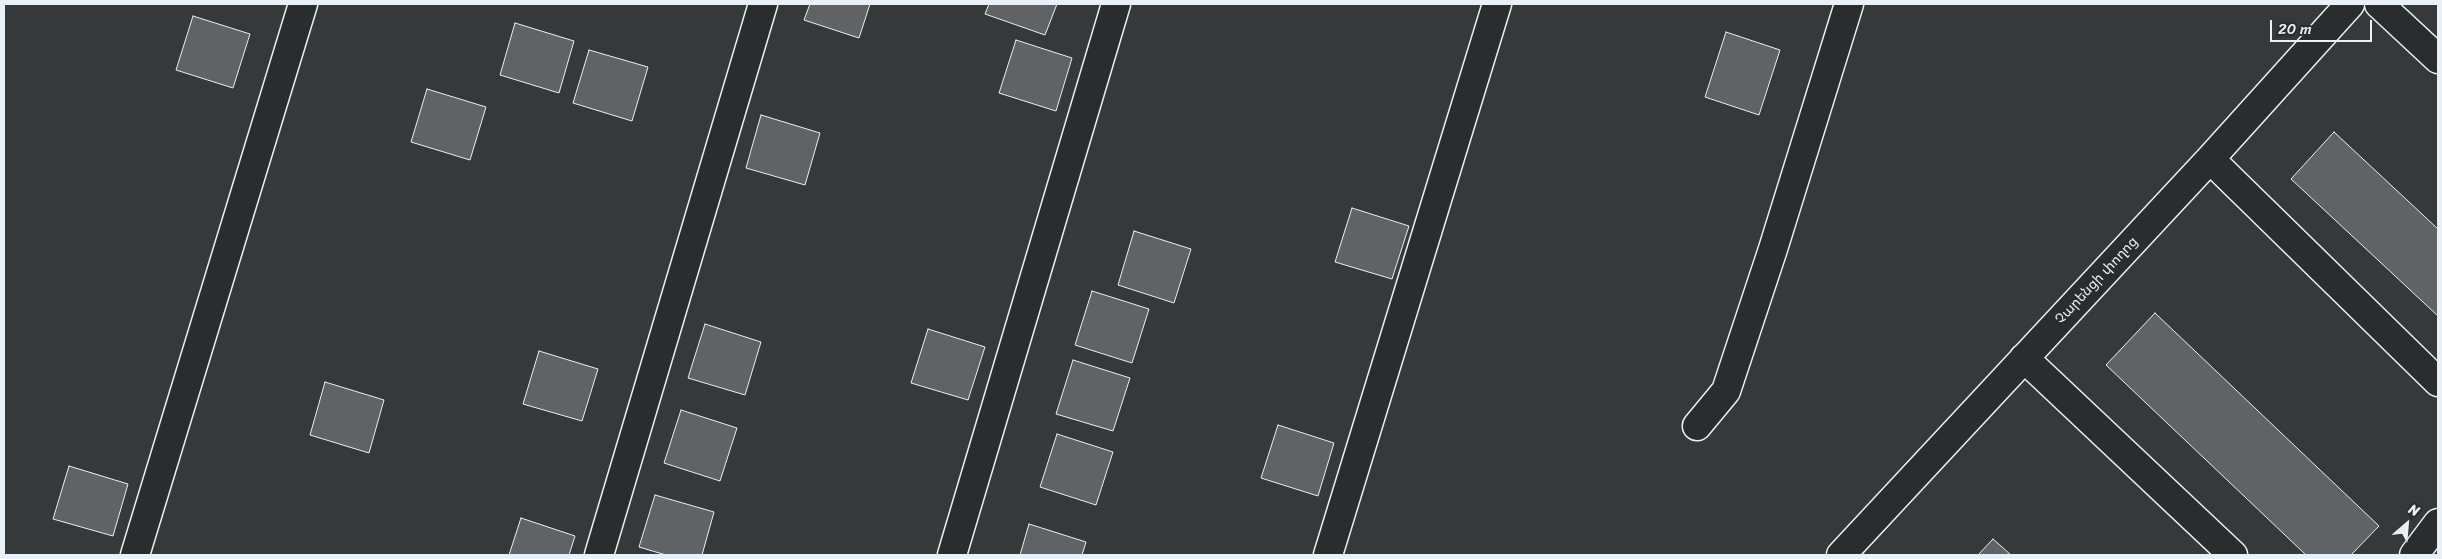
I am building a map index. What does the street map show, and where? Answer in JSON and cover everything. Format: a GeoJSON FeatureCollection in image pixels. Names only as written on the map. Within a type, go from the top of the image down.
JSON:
{"type":"FeatureCollection","features":[{"type":"Feature","properties":{"kind":"street"},"geometry":{"type":"LineString","coordinates":[[135,555],[302,4]]}},
{"type":"Feature","properties":{"kind":"street"},"geometry":{"type":"LineString","coordinates":[[599,555],[763,4]]}},
{"type":"Feature","properties":{"kind":"street"},"geometry":{"type":"LineString","coordinates":[[952,555],[1116,4]]}},
{"type":"Feature","properties":{"kind":"street"},"geometry":{"type":"LineString","coordinates":[[1328,555],[1497,4]]}},
{"type":"Feature","properties":{"kind":"street"},"geometry":{"type":"LineString","coordinates":[[1697,426],[1726,391],[1850,4]]}},
{"type":"Feature","properties":{"kind":"street","name":"Չարենցի փողոց"},"geometry":{"type":"LineString","coordinates":[[1841,555],[2210,159],[2350,4]]}},
{"type":"Feature","properties":{"kind":"street"},"geometry":{"type":"LineString","coordinates":[[2379,4],[2438,59]]}},
{"type":"Feature","properties":{"kind":"street"},"geometry":{"type":"LineString","coordinates":[[2210,159],[2438,382]]}},
{"type":"Feature","properties":{"kind":"street"},"geometry":{"type":"LineString","coordinates":[[2024,358],[2233,555]]}},
{"type":"Feature","properties":{"kind":"street"},"geometry":{"type":"LineString","coordinates":[[2414,555],[2438,523]]}},
{"type":"Feature","properties":{"kind":"building"},"geometry":{"type":"Polygon","coordinates":[[[810,4],[870,4],[859,38],[804,20],[810,4]]]}},
{"type":"Feature","properties":{"kind":"building"},"geometry":{"type":"Polygon","coordinates":[[[989,4],[1057,4],[1045,35],[985,14],[989,4]]]}},
{"type":"Feature","properties":{"kind":"building"},"geometry":{"type":"Polygon","coordinates":[[[193,16],[250,34],[233,88],[176,70],[193,16]]]}},
{"type":"Feature","properties":{"kind":"building"},"geometry":{"type":"Polygon","coordinates":[[[515,23],[574,41],[559,93],[500,75],[515,23]]]}},
{"type":"Feature","properties":{"kind":"building"},"geometry":{"type":"Polygon","coordinates":[[[1726,32],[1780,50],[1759,115],[1705,97],[1726,32]]]}},
{"type":"Feature","properties":{"kind":"building"},"geometry":{"type":"Polygon","coordinates":[[[1016,40],[1072,58],[1056,111],[999,93],[1016,40]]]}},
{"type":"Feature","properties":{"kind":"building"},"geometry":{"type":"Polygon","coordinates":[[[589,50],[648,67],[632,121],[573,103],[589,50]]]}},
{"type":"Feature","properties":{"kind":"building"},"geometry":{"type":"Polygon","coordinates":[[[427,89],[486,107],[470,160],[411,142],[427,89]]]}},
{"type":"Feature","properties":{"kind":"building"},"geometry":{"type":"Polygon","coordinates":[[[761,115],[820,133],[805,185],[746,168],[761,115]]]}},
{"type":"Feature","properties":{"kind":"building"},"geometry":{"type":"Polygon","coordinates":[[[2334,132],[2438,229],[2438,316],[2291,179],[2334,132]]]}},
{"type":"Feature","properties":{"kind":"building"},"geometry":{"type":"Polygon","coordinates":[[[1352,208],[1409,226],[1392,279],[1335,262],[1352,208]]]}},
{"type":"Feature","properties":{"kind":"building"},"geometry":{"type":"Polygon","coordinates":[[[1134,231],[1191,249],[1174,303],[1118,285],[1134,231]]]}},
{"type":"Feature","properties":{"kind":"building"},"geometry":{"type":"Polygon","coordinates":[[[1092,291],[1149,309],[1132,363],[1075,345],[1092,291]]]}},
{"type":"Feature","properties":{"kind":"building"},"geometry":{"type":"Polygon","coordinates":[[[2155,313],[2379,526],[2351,555],[2306,555],[2106,365],[2155,313]]]}},
{"type":"Feature","properties":{"kind":"building"},"geometry":{"type":"Polygon","coordinates":[[[705,324],[761,342],[745,395],[688,378],[705,324]]]}},
{"type":"Feature","properties":{"kind":"building"},"geometry":{"type":"Polygon","coordinates":[[[928,329],[985,347],[968,400],[911,383],[928,329]]]}},
{"type":"Feature","properties":{"kind":"building"},"geometry":{"type":"Polygon","coordinates":[[[539,351],[598,369],[582,421],[523,404],[539,351]]]}},
{"type":"Feature","properties":{"kind":"building"},"geometry":{"type":"Polygon","coordinates":[[[1073,360],[1130,378],[1113,431],[1056,414],[1073,360]]]}},
{"type":"Feature","properties":{"kind":"building"},"geometry":{"type":"Polygon","coordinates":[[[325,382],[384,400],[369,453],[310,435],[325,382]]]}},
{"type":"Feature","properties":{"kind":"building"},"geometry":{"type":"Polygon","coordinates":[[[681,410],[737,428],[720,481],[664,463],[681,410]]]}},
{"type":"Feature","properties":{"kind":"building"},"geometry":{"type":"Polygon","coordinates":[[[1278,425],[1334,443],[1318,496],[1261,478],[1278,425]]]}},
{"type":"Feature","properties":{"kind":"building"},"geometry":{"type":"Polygon","coordinates":[[[1057,434],[1113,452],[1096,505],[1040,487],[1057,434]]]}},
{"type":"Feature","properties":{"kind":"building"},"geometry":{"type":"Polygon","coordinates":[[[69,466],[128,484],[113,536],[53,519],[69,466]]]}},
{"type":"Feature","properties":{"kind":"building"},"geometry":{"type":"Polygon","coordinates":[[[655,495],[714,512],[702,555],[666,555],[639,547],[655,495]]]}},
{"type":"Feature","properties":{"kind":"building"},"geometry":{"type":"Polygon","coordinates":[[[521,518],[575,536],[569,555],[509,555],[521,518]]]}},
{"type":"Feature","properties":{"kind":"building"},"geometry":{"type":"Polygon","coordinates":[[[1029,524],[1086,542],[1082,555],[1020,555],[1029,524]]]}},
{"type":"Feature","properties":{"kind":"building"},"geometry":{"type":"Polygon","coordinates":[[[1993,539],[2011,555],[1978,555],[1993,539]]]}}]}
